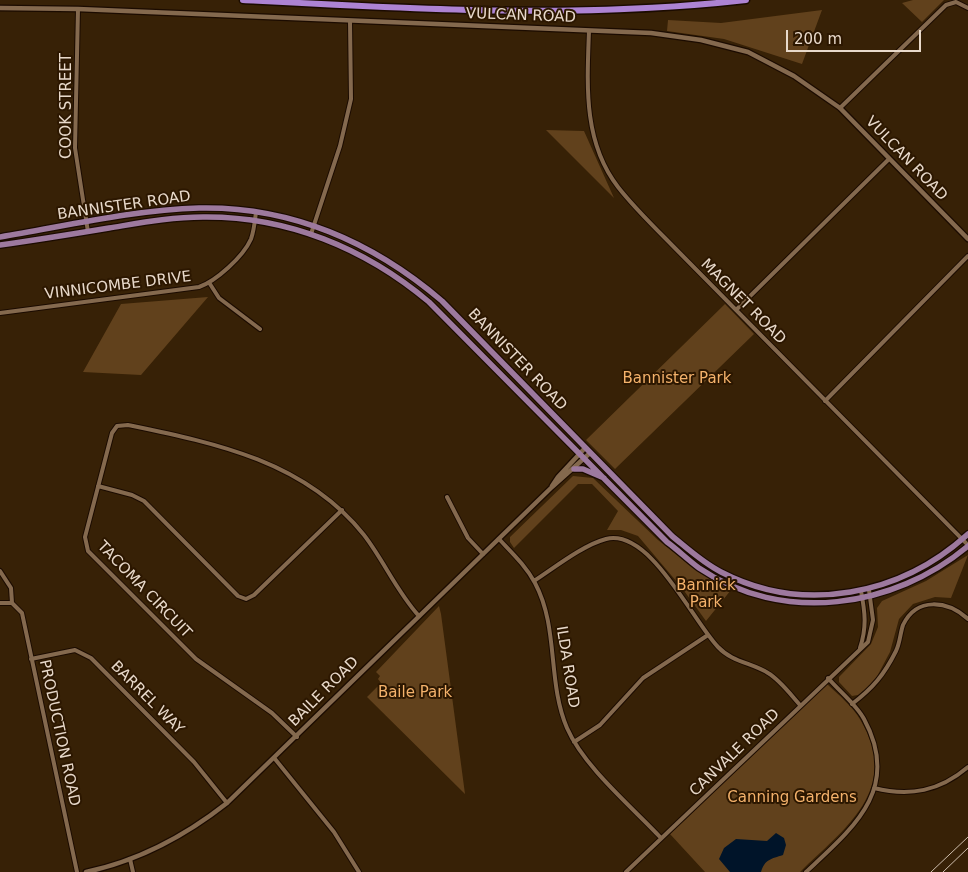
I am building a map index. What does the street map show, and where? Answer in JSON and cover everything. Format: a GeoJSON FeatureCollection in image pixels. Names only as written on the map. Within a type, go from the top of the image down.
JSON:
{"type":"FeatureCollection","features":[{"type":"Feature","properties":{"kind":"highway"},"geometry":{"type":"LineString","coordinates":[[243,0],[412,9],[576,11],[746,0]]}},
{"type":"Feature","properties":{"kind":"main road","name":"BANNISTER ROAD"},"geometry":{"type":"LineString","coordinates":[[0,237],[179,210],[228,209],[256,212],[314,225],[367,247],[426,288],[672,536],[704,562],[722,572],[760,587],[794,593],[831,595],[869,590],[917,572],[968,534]]}},
{"type":"Feature","properties":{"kind":"main road","name":"BANNISTER ROAD"},"geometry":{"type":"LineString","coordinates":[[0,245],[176,219],[216,217],[255,221],[311,234],[361,255],[415,289],[446,318],[667,542],[700,568],[718,578],[759,594],[792,601],[820,603],[870,598],[919,579],[945,564],[968,546]]}},
{"type":"Feature","properties":{"kind":"main road"},"geometry":{"type":"LineString","coordinates":[[574,469],[583,469],[606,479]]}},
{"type":"Feature","properties":{"kind":"street"},"geometry":{"type":"LineString","coordinates":[[840,108],[946,5],[956,2],[968,8]]}},
{"type":"Feature","properties":{"kind":"street","name":"VULCAN ROAD"},"geometry":{"type":"LineString","coordinates":[[0,8],[78,9],[651,33],[701,40],[748,52],[794,76],[840,108],[968,239]]}},
{"type":"Feature","properties":{"kind":"street","name":"COOK STREET"},"geometry":{"type":"LineString","coordinates":[[78,9],[75,148],[88,232]]}},
{"type":"Feature","properties":{"kind":"street"},"geometry":{"type":"LineString","coordinates":[[311,234],[340,146],[351,98],[350,21]]}},
{"type":"Feature","properties":{"kind":"street","name":"MAGNET ROAD"},"geometry":{"type":"LineString","coordinates":[[589,31],[588,110],[596,144],[606,168],[629,201],[968,546]]}},
{"type":"Feature","properties":{"kind":"street"},"geometry":{"type":"LineString","coordinates":[[736,310],[889,159]]}},
{"type":"Feature","properties":{"kind":"street","name":"VINNICOMBE DRIVE"},"geometry":{"type":"LineString","coordinates":[[0,313],[199,288],[210,284],[219,277],[247,246],[251,238],[256,212]]}},
{"type":"Feature","properties":{"kind":"street"},"geometry":{"type":"LineString","coordinates":[[825,401],[968,256]]}},
{"type":"Feature","properties":{"kind":"street"},"geometry":{"type":"LineString","coordinates":[[210,284],[219,298],[260,329]]}},
{"type":"Feature","properties":{"kind":"street","name":"TACOMA CIRCUIT"},"geometry":{"type":"LineString","coordinates":[[297,737],[272,713],[196,659],[88,551],[85,537],[112,434],[117,426],[128,424],[203,440],[290,472],[342,510],[364,535],[407,602],[419,616]]}},
{"type":"Feature","properties":{"kind":"street","name":"BAILE ROAD"},"geometry":{"type":"LineString","coordinates":[[86,872],[130,859],[190,830],[227,803],[275,759],[552,487],[574,469],[585,448]]}},
{"type":"Feature","properties":{"kind":"street","name":"BAILE ROAD"},"geometry":{"type":"LineString","coordinates":[[552,487],[558,476],[582,456],[590,453]]}},
{"type":"Feature","properties":{"kind":"street"},"geometry":{"type":"LineString","coordinates":[[98,486],[132,495],[144,501],[238,596],[246,599],[254,596],[342,510]]}},
{"type":"Feature","properties":{"kind":"street"},"geometry":{"type":"LineString","coordinates":[[447,498],[468,538],[483,554]]}},
{"type":"Feature","properties":{"kind":"street"},"geometry":{"type":"LineString","coordinates":[[534,581],[594,544],[608,538],[626,540],[640,547],[656,562],[708,635],[725,653],[747,665],[769,673],[800,706]]}},
{"type":"Feature","properties":{"kind":"street","name":"ILDA ROAD"},"geometry":{"type":"LineString","coordinates":[[499,539],[534,581],[543,601],[549,624],[557,691],[562,715],[574,742],[591,765],[661,838]]}},
{"type":"Feature","properties":{"kind":"street","name":"PRODUCTION ROAD"},"geometry":{"type":"LineString","coordinates":[[0,571],[11,588],[12,603],[21,612],[77,872]]}},
{"type":"Feature","properties":{"kind":"street","name":"CANVALE ROAD"},"geometry":{"type":"LineString","coordinates":[[626,872],[868,642],[872,632],[869,590]]}},
{"type":"Feature","properties":{"kind":"street"},"geometry":{"type":"LineString","coordinates":[[859,650],[866,631],[861,591]]}},
{"type":"Feature","properties":{"kind":"street"},"geometry":{"type":"LineString","coordinates":[[0,603],[12,603]]}},
{"type":"Feature","properties":{"kind":"street"},"geometry":{"type":"LineString","coordinates":[[852,704],[874,687],[896,650],[904,624],[915,611],[924,606],[936,604],[949,606],[968,619]]}},
{"type":"Feature","properties":{"kind":"street"},"geometry":{"type":"LineString","coordinates":[[574,742],[600,725],[643,678],[708,635]]}},
{"type":"Feature","properties":{"kind":"street","name":"BARREL WAY"},"geometry":{"type":"LineString","coordinates":[[31,659],[75,650],[91,658],[194,762],[227,803]]}},
{"type":"Feature","properties":{"kind":"street"},"geometry":{"type":"LineString","coordinates":[[806,872],[855,826],[869,805],[874,788],[877,760],[875,746],[864,718],[828,678]]}},
{"type":"Feature","properties":{"kind":"street"},"geometry":{"type":"LineString","coordinates":[[275,759],[334,832],[359,872]]}},
{"type":"Feature","properties":{"kind":"street"},"geometry":{"type":"LineString","coordinates":[[874,788],[897,792],[920,792],[940,786],[968,767]]}},
{"type":"Feature","properties":{"kind":"street"},"geometry":{"type":"LineString","coordinates":[[130,859],[133,872]]}},
{"type":"Feature","properties":{"kind":"green space"},"geometry":{"type":"Polygon","coordinates":[[[913,0],[944,0],[922,22],[902,3],[913,0]]]}},
{"type":"Feature","properties":{"kind":"green space"},"geometry":{"type":"Polygon","coordinates":[[[822,10],[802,64],[724,39],[667,31],[668,20],[721,23],[822,10]]]}},
{"type":"Feature","properties":{"kind":"green space"},"geometry":{"type":"Polygon","coordinates":[[[546,130],[584,131],[614,198],[546,130]]]}},
{"type":"Feature","properties":{"kind":"green space"},"geometry":{"type":"Polygon","coordinates":[[[208,297],[141,375],[83,372],[121,304],[208,297]]]}},
{"type":"Feature","properties":{"kind":"green space","name":"Bannister Park"},"geometry":{"type":"Polygon","coordinates":[[[725,304],[754,334],[615,469],[586,440],[725,304]]]}},
{"type":"Feature","properties":{"kind":"green space","name":"Bannick Park"},"geometry":{"type":"Polygon","coordinates":[[[573,476],[593,478],[658,540],[700,573],[731,590],[706,621],[682,588],[638,536],[621,530],[607,530],[618,511],[592,484],[578,484],[514,548],[510,542],[510,537],[573,476]]]}},
{"type":"Feature","properties":{"kind":"green space"},"geometry":{"type":"Polygon","coordinates":[[[968,555],[951,598],[935,597],[913,604],[899,619],[890,652],[873,684],[858,695],[852,696],[839,682],[839,677],[871,644],[878,627],[877,608],[882,601],[926,581],[968,555]]]}},
{"type":"Feature","properties":{"kind":"green space","name":"Baile Park"},"geometry":{"type":"Polygon","coordinates":[[[439,606],[465,794],[367,697],[381,683],[378,679],[380,676],[376,672],[439,606]]]}},
{"type":"Feature","properties":{"kind":"green space","name":"Canning Gardens"},"geometry":{"type":"Polygon","coordinates":[[[827,684],[846,701],[858,716],[872,745],[875,768],[871,787],[862,806],[850,823],[800,872],[705,872],[670,834],[827,684]]]}},
{"type":"Feature","properties":{"kind":"water"},"geometry":{"type":"Polygon","coordinates":[[[776,833],[784,838],[786,845],[783,855],[767,862],[761,872],[730,872],[719,859],[724,848],[736,839],[767,841],[776,833]]]}},
{"type":"Feature","properties":{"kind":"railway"},"geometry":{"type":"LineString","coordinates":[[931,872],[968,837]]}},
{"type":"Feature","properties":{"kind":"railway"},"geometry":{"type":"LineString","coordinates":[[943,872],[968,848]]}}]}
